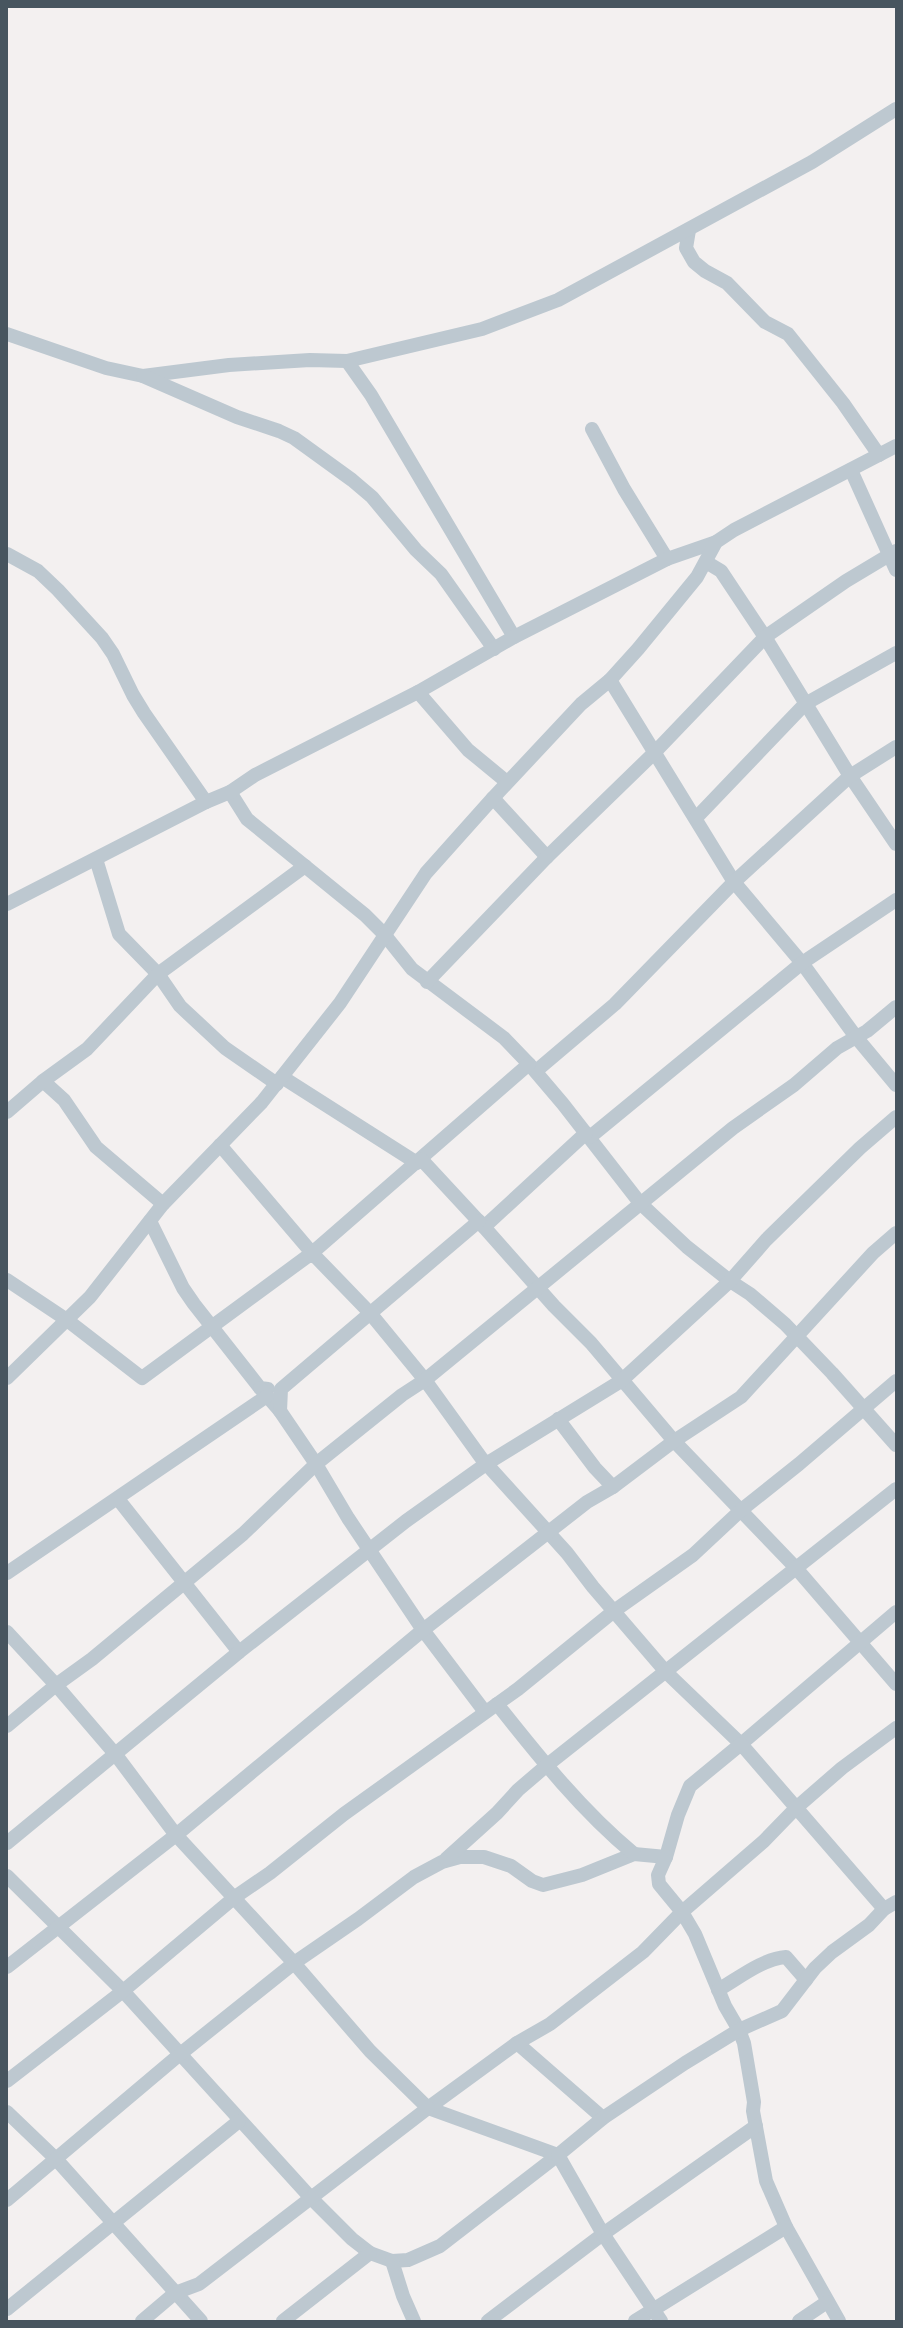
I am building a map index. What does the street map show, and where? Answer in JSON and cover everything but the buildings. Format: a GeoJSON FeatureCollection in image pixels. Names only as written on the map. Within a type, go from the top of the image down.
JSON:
{"type":"FeatureCollection","features":[{"type":"Feature","properties":{"kind":"street"},"geometry":{"type":"LineString","coordinates":[[143,376],[229,365],[310,360],[347,360],[482,329],[558,300],[812,162],[896,109]]}},
{"type":"Feature","properties":{"kind":"street"},"geometry":{"type":"LineString","coordinates":[[689,230],[686,248],[694,262],[727,284],[765,322],[788,334],[843,403],[879,455]]}},
{"type":"Feature","properties":{"kind":"street"},"geometry":{"type":"LineString","coordinates":[[7,334],[106,368],[143,376],[237,417],[279,431],[294,438],[372,496],[416,550],[441,574],[494,649]]}},
{"type":"Feature","properties":{"kind":"street"},"geometry":{"type":"LineString","coordinates":[[347,360],[371,395],[514,637]]}},
{"type":"Feature","properties":{"kind":"street"},"geometry":{"type":"LineString","coordinates":[[592,429],[624,489],[667,559]]}},
{"type":"Feature","properties":{"kind":"street"},"geometry":{"type":"LineString","coordinates":[[7,904],[206,802],[230,792],[254,774],[418,692],[514,637],[667,559],[716,542],[734,530],[896,446]]}},
{"type":"Feature","properties":{"kind":"street"},"geometry":{"type":"LineString","coordinates":[[851,470],[892,553],[896,570]]}},
{"type":"Feature","properties":{"kind":"street"},"geometry":{"type":"LineString","coordinates":[[7,1378],[90,1297],[163,1204],[279,1081],[340,1004],[384,934],[426,873],[507,782],[581,704],[610,680],[698,577],[716,542]]}},
{"type":"Feature","properties":{"kind":"street"},"geometry":{"type":"LineString","coordinates":[[428,982],[547,857],[654,753],[765,637],[846,581],[892,553]]}},
{"type":"Feature","properties":{"kind":"street"},"geometry":{"type":"LineString","coordinates":[[7,554],[38,571],[58,590],[102,638],[113,654],[132,695],[206,802]]}},
{"type":"Feature","properties":{"kind":"street"},"geometry":{"type":"LineString","coordinates":[[706,562],[721,572],[765,637],[850,776],[896,844]]}},
{"type":"Feature","properties":{"kind":"street"},"geometry":{"type":"LineString","coordinates":[[696,818],[805,704],[896,653]]}},
{"type":"Feature","properties":{"kind":"street"},"geometry":{"type":"LineString","coordinates":[[610,680],[734,882],[802,963],[856,1037],[896,1085]]}},
{"type":"Feature","properties":{"kind":"street"},"geometry":{"type":"LineString","coordinates":[[418,692],[468,750],[507,782]]}},
{"type":"Feature","properties":{"kind":"street"},"geometry":{"type":"LineString","coordinates":[[7,1280],[67,1320],[142,1378],[312,1253],[419,1161],[532,1068],[615,1004],[734,882],[850,776],[896,747]]}},
{"type":"Feature","properties":{"kind":"street"},"geometry":{"type":"LineString","coordinates":[[230,792],[247,819],[305,866],[384,934],[412,969],[428,982],[476,1015],[504,1038],[532,1068],[588,1135],[640,1203],[687,1248],[730,1281],[750,1294],[796,1335],[896,1445]]}},
{"type":"Feature","properties":{"kind":"street"},"geometry":{"type":"LineString","coordinates":[[493,798],[547,857]]}},
{"type":"Feature","properties":{"kind":"street"},"geometry":{"type":"LineString","coordinates":[[96,859],[120,934],[158,974],[180,1006],[225,1048],[279,1081],[419,1161],[481,1224],[538,1288],[591,1343],[674,1441],[796,1568],[896,1684]]}},
{"type":"Feature","properties":{"kind":"street"},"geometry":{"type":"LineString","coordinates":[[7,1112],[43,1081],[87,1048],[158,974],[305,866]]}},
{"type":"Feature","properties":{"kind":"street"},"geometry":{"type":"LineString","coordinates":[[7,1573],[118,1499],[264,1392],[280,1389],[370,1313],[481,1224],[588,1135],[802,963],[896,900]]}},
{"type":"Feature","properties":{"kind":"street"},"geometry":{"type":"LineString","coordinates":[[7,1726],[56,1685],[92,1659],[243,1534],[316,1464],[402,1394],[425,1380],[640,1203],[665,1186],[733,1128],[794,1085],[837,1048],[856,1037],[896,1007]]}},
{"type":"Feature","properties":{"kind":"street"},"geometry":{"type":"LineString","coordinates":[[43,1081],[64,1100],[96,1147],[163,1204]]}},
{"type":"Feature","properties":{"kind":"street"},"geometry":{"type":"LineString","coordinates":[[7,1843],[116,1755],[239,1652],[406,1521],[486,1464],[622,1381],[730,1281],[766,1240],[854,1154],[896,1117]]}},
{"type":"Feature","properties":{"kind":"street"},"geometry":{"type":"LineString","coordinates":[[7,1876],[123,1991],[179,2055],[311,2198],[352,2239],[370,2253],[392,2261],[408,2260],[440,2246],[558,2155],[603,2118],[685,2063],[739,2030],[782,2011],[806,1980],[832,1952],[869,1925],[890,1905],[796,1808],[741,1744],[666,1672],[567,1553],[486,1464],[425,1380],[370,1313],[312,1253],[220,1145]]}},
{"type":"Feature","properties":{"kind":"street"},"geometry":{"type":"LineString","coordinates":[[150,1221],[183,1288],[280,1411],[316,1464],[348,1518],[423,1630],[491,1708],[607,1832],[634,1854]]}},
{"type":"Feature","properties":{"kind":"street"},"geometry":{"type":"LineString","coordinates":[[7,1967],[176,1835],[423,1630],[586,1502],[613,1487],[674,1441],[741,1397],[796,1335],[873,1253],[896,1232]]}},
{"type":"Feature","properties":{"kind":"street"},"geometry":{"type":"LineString","coordinates":[[7,2082],[123,1991],[235,1898],[270,1873],[344,1814],[491,1708],[614,1611],[693,1555],[740,1511],[799,1464],[896,1381]]}},
{"type":"Feature","properties":{"kind":"street"},"geometry":{"type":"LineString","coordinates":[[280,1389],[280,1411]]}},
{"type":"Feature","properties":{"kind":"street"},"geometry":{"type":"LineString","coordinates":[[558,1419],[595,1468],[613,1487]]}},
{"type":"Feature","properties":{"kind":"street"},"geometry":{"type":"LineString","coordinates":[[442,1862],[497,1813],[518,1790],[546,1766],[896,1489]]}},
{"type":"Feature","properties":{"kind":"street"},"geometry":{"type":"LineString","coordinates":[[118,1499],[145,1531],[183,1583],[239,1652]]}},
{"type":"Feature","properties":{"kind":"street"},"geometry":{"type":"LineString","coordinates":[[839,2321],[826,2302],[786,2227],[766,2181],[756,2126],[744,2043],[739,2030],[718,1990],[695,1934],[682,1912],[658,1884],[658,1875],[666,1856],[678,1815],[690,1786],[896,1612]]}},
{"type":"Feature","properties":{"kind":"street"},"geometry":{"type":"LineString","coordinates":[[7,1632],[56,1685],[116,1755],[176,1835],[294,1963],[370,2051],[428,2108],[558,2155],[603,2234],[661,2321]]}},
{"type":"Feature","properties":{"kind":"street"},"geometry":{"type":"LineString","coordinates":[[142,2321],[175,2293],[199,2284],[428,2108],[517,2043],[550,2024],[643,1952],[682,1912],[764,1842],[796,1808],[842,1768],[896,1728]]}},
{"type":"Feature","properties":{"kind":"street"},"geometry":{"type":"LineString","coordinates":[[607,1832],[616,1861]]}},
{"type":"Feature","properties":{"kind":"street"},"geometry":{"type":"LineString","coordinates":[[7,2200],[179,2055],[294,1963],[358,1919],[414,1877],[442,1862],[460,1857],[484,1857],[511,1866],[532,1881],[543,1885],[582,1875],[634,1854],[666,1856]]}},
{"type":"Feature","properties":{"kind":"street"},"geometry":{"type":"LineString","coordinates":[[718,1990],[762,1964],[777,1958],[786,1957],[806,1980]]}},
{"type":"Feature","properties":{"kind":"street"},"geometry":{"type":"LineString","coordinates":[[517,2043],[603,2118]]}},
{"type":"Feature","properties":{"kind":"street"},"geometry":{"type":"LineString","coordinates":[[7,2112],[56,2159],[201,2321]]}},
{"type":"Feature","properties":{"kind":"street"},"geometry":{"type":"LineString","coordinates":[[7,2308],[239,2120]]}},
{"type":"Feature","properties":{"kind":"street"},"geometry":{"type":"LineString","coordinates":[[488,2321],[603,2234],[756,2126]]}},
{"type":"Feature","properties":{"kind":"street"},"geometry":{"type":"LineString","coordinates":[[635,2321],[653,2308],[786,2227]]}},
{"type":"Feature","properties":{"kind":"street"},"geometry":{"type":"LineString","coordinates":[[283,2321],[370,2253]]}},
{"type":"Feature","properties":{"kind":"street"},"geometry":{"type":"LineString","coordinates":[[392,2261],[403,2296],[414,2321]]}},
{"type":"Feature","properties":{"kind":"street"},"geometry":{"type":"LineString","coordinates":[[191,2311],[199,2284]]}},
{"type":"Feature","properties":{"kind":"street"},"geometry":{"type":"LineString","coordinates":[[799,2321],[826,2302]]}}]}
